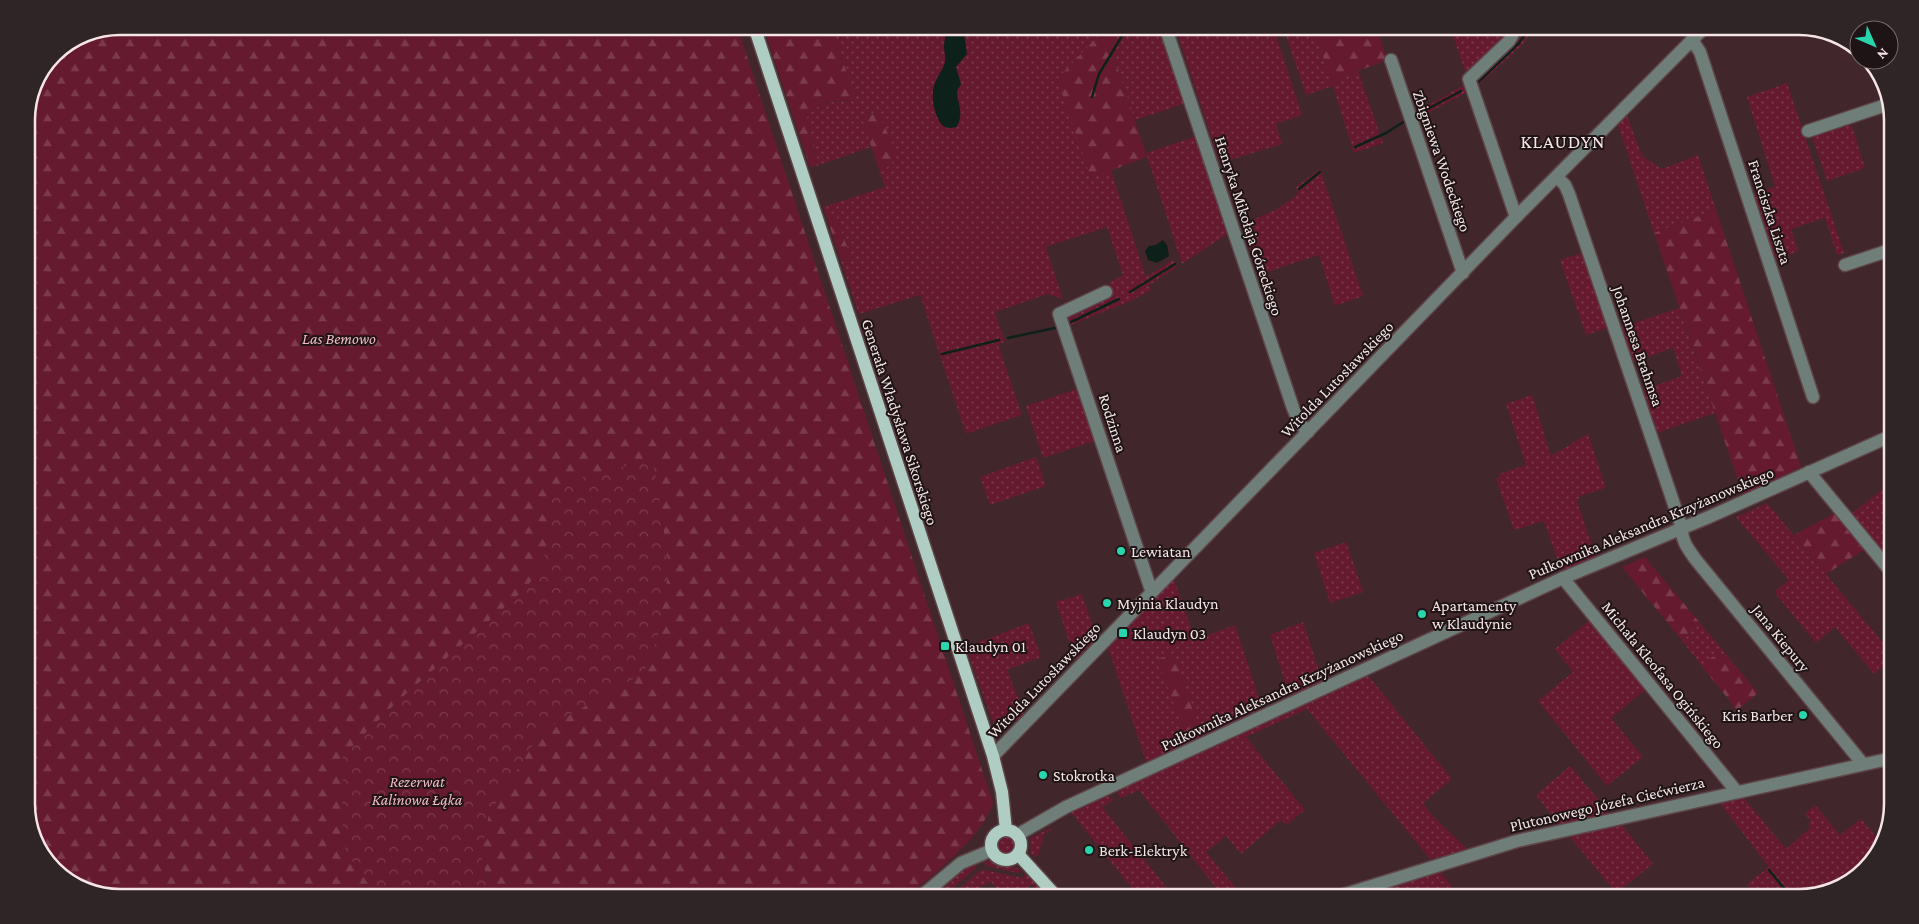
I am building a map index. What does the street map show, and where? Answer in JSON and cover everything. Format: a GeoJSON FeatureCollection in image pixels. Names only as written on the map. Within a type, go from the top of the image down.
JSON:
{"type":"FeatureCollection","features":[{"type":"Feature","properties":{"kind":"main road","name":"Generała Władysława Sikorskiego"},"geometry":{"type":"LineString","coordinates":[[757,35],[993,756],[1011,833]]}},
{"type":"Feature","properties":{"kind":"main road"},"geometry":{"type":"LineString","coordinates":[[1011,833],[1021,845],[1018,854],[1010,859],[1003,860],[996,856],[992,850],[991,843],[995,835],[1011,833]]}},
{"type":"Feature","properties":{"kind":"main road"},"geometry":{"type":"LineString","coordinates":[[1018,854],[1050,889]]}},
{"type":"Feature","properties":{"kind":"street","name":"Henryka Mikołaja Góreckiego"},"geometry":{"type":"LineString","coordinates":[[1168,35],[1293,408],[1299,422],[1308,432]]}},
{"type":"Feature","properties":{"kind":"street"},"geometry":{"type":"LineString","coordinates":[[1512,35],[1510,41],[1469,79],[1516,217]]}},
{"type":"Feature","properties":{"kind":"street","name":"Witolda Lutosławskiego"},"geometry":{"type":"LineString","coordinates":[[993,756],[1462,272],[1697,35]]}},
{"type":"Feature","properties":{"kind":"street","name":"Franciszka Liszta"},"geometry":{"type":"LineString","coordinates":[[1692,40],[1700,52],[1813,397]]}},
{"type":"Feature","properties":{"kind":"street","name":"Zbigniewa Wodeckiego"},"geometry":{"type":"LineString","coordinates":[[1391,60],[1462,272]]}},
{"type":"Feature","properties":{"kind":"street"},"geometry":{"type":"LineString","coordinates":[[1808,131],[1882,106]]}},
{"type":"Feature","properties":{"kind":"street","name":"Johannesa Brahmsa"},"geometry":{"type":"LineString","coordinates":[[1557,177],[1565,184],[1569,194],[1682,528]]}},
{"type":"Feature","properties":{"kind":"street"},"geometry":{"type":"LineString","coordinates":[[1845,265],[1884,252]]}},
{"type":"Feature","properties":{"kind":"street","name":"Rodzinna"},"geometry":{"type":"LineString","coordinates":[[1106,292],[1059,314],[1150,587],[1154,590]]}},
{"type":"Feature","properties":{"kind":"street","name":"Pułkownika Aleksandra Krzyżanowskiego"},"geometry":{"type":"LineString","coordinates":[[1011,833],[1563,578],[1884,439]]}},
{"type":"Feature","properties":{"kind":"street"},"geometry":{"type":"LineString","coordinates":[[1809,472],[1884,563]]}},
{"type":"Feature","properties":{"kind":"street","name":"Jana Kiepury"},"geometry":{"type":"LineString","coordinates":[[1682,528],[1684,542],[1696,560],[1863,764]]}},
{"type":"Feature","properties":{"kind":"street","name":"Michała Kleofasa Ogińskiego"},"geometry":{"type":"LineString","coordinates":[[1563,578],[1737,792]]}},
{"type":"Feature","properties":{"kind":"street","name":"Plutonowego Józefa Ciećwierza"},"geometry":{"type":"LineString","coordinates":[[1362,889],[1517,841],[1884,760]]}},
{"type":"Feature","properties":{"kind":"street"},"geometry":{"type":"LineString","coordinates":[[929,889],[961,863],[992,850]]}},
{"type":"Feature","properties":{"kind":"green space","name":"Las Bemowo"},"geometry":{"type":"Polygon","coordinates":[[[120,35],[740,35],[993,803],[987,817],[956,855],[916,889],[485,889],[487,874],[472,861],[465,851],[462,832],[478,816],[492,792],[504,750],[521,724],[559,707],[630,641],[638,626],[649,589],[649,568],[643,539],[635,515],[626,503],[598,523],[354,751],[347,766],[345,818],[351,853],[377,889],[120,889],[98,886],[73,875],[49,851],[40,831],[35,809],[35,115],[38,98],[44,83],[53,68],[64,56],[78,46],[104,37],[120,35]]]}},
{"type":"Feature","properties":{"kind":"green space"},"geometry":{"type":"Polygon","coordinates":[[[766,35],[834,35],[856,100],[835,101],[823,104],[812,111],[807,117],[819,165],[810,167],[766,35]]]}},
{"type":"Feature","properties":{"kind":"green space"},"geometry":{"type":"Polygon","coordinates":[[[834,35],[1104,35],[1090,178],[1111,170],[1146,277],[1173,260],[1177,267],[1149,285],[1151,290],[1131,301],[1068,326],[1067,317],[1070,315],[1112,297],[1109,283],[1123,275],[1107,227],[1046,247],[1063,299],[1048,294],[995,312],[1005,342],[998,344],[1022,415],[966,434],[920,295],[859,314],[841,261],[851,258],[831,213],[826,215],[823,207],[885,187],[880,173],[892,163],[895,150],[877,111],[862,118],[871,147],[819,165],[807,117],[823,104],[856,100],[834,35]]]}},
{"type":"Feature","properties":{"kind":"green space"},"geometry":{"type":"Polygon","coordinates":[[[1099,35],[1118,35],[1113,54],[1147,157],[1091,178],[1057,79],[1099,35]]]}},
{"type":"Feature","properties":{"kind":"green space"},"geometry":{"type":"Polygon","coordinates":[[[1164,35],[1186,103],[1135,120],[1113,54],[1117,36],[1164,35]]]}},
{"type":"Feature","properties":{"kind":"green space"},"geometry":{"type":"Polygon","coordinates":[[[1178,35],[1276,35],[1302,115],[1276,124],[1282,144],[1220,163],[1178,35]]]}},
{"type":"Feature","properties":{"kind":"green space"},"geometry":{"type":"Polygon","coordinates":[[[1286,35],[1316,35],[1332,84],[1358,71],[1383,143],[1354,153],[1333,86],[1306,95],[1286,35]]]}},
{"type":"Feature","properties":{"kind":"green space"},"geometry":{"type":"Polygon","coordinates":[[[1316,35],[1379,35],[1387,60],[1358,71],[1332,84],[1316,35]]]}},
{"type":"Feature","properties":{"kind":"green space"},"geometry":{"type":"Polygon","coordinates":[[[1453,35],[1503,35],[1497,46],[1466,74],[1453,35]]]}},
{"type":"Feature","properties":{"kind":"green space"},"geometry":{"type":"Polygon","coordinates":[[[1520,35],[1529,35],[1523,44],[1477,86],[1475,79],[1520,35]]]}},
{"type":"Feature","properties":{"kind":"green space"},"geometry":{"type":"Polygon","coordinates":[[[1468,83],[1471,90],[1424,115],[1422,109],[1468,83]]]}},
{"type":"Feature","properties":{"kind":"green space"},"geometry":{"type":"Polygon","coordinates":[[[1787,83],[1844,253],[1837,255],[1825,218],[1791,229],[1798,251],[1773,261],[1751,197],[1775,186],[1747,97],[1787,83]]]}},
{"type":"Feature","properties":{"kind":"green space"},"geometry":{"type":"Polygon","coordinates":[[[878,111],[895,150],[892,163],[880,173],[862,118],[878,111]]]}},
{"type":"Feature","properties":{"kind":"green space"},"geometry":{"type":"Polygon","coordinates":[[[1627,116],[1642,156],[1662,169],[1698,155],[1716,210],[1654,233],[1618,125],[1627,116]]]}},
{"type":"Feature","properties":{"kind":"green space"},"geometry":{"type":"Polygon","coordinates":[[[1851,123],[1865,168],[1827,181],[1812,136],[1851,123]]]}},
{"type":"Feature","properties":{"kind":"green space"},"geometry":{"type":"Polygon","coordinates":[[[1197,136],[1208,170],[1206,171],[1227,234],[1182,264],[1146,153],[1197,136]]]}},
{"type":"Feature","properties":{"kind":"green space"},"geometry":{"type":"Polygon","coordinates":[[[1320,169],[1363,296],[1335,306],[1319,255],[1258,275],[1242,225],[1279,208],[1298,194],[1296,187],[1320,169]]]}},
{"type":"Feature","properties":{"kind":"green space"},"geometry":{"type":"Polygon","coordinates":[[[1716,210],[1801,467],[1743,495],[1654,233],[1716,210]]]}},
{"type":"Feature","properties":{"kind":"green space"},"geometry":{"type":"Polygon","coordinates":[[[831,213],[836,215],[851,258],[841,261],[826,215],[831,213]]]}},
{"type":"Feature","properties":{"kind":"green space"},"geometry":{"type":"Polygon","coordinates":[[[1582,253],[1608,328],[1586,335],[1560,260],[1582,253]]]}},
{"type":"Feature","properties":{"kind":"green space"},"geometry":{"type":"Polygon","coordinates":[[[1679,308],[1715,413],[1657,433],[1643,390],[1682,376],[1673,348],[1633,362],[1622,327],[1679,308]]]}},
{"type":"Feature","properties":{"kind":"green space"},"geometry":{"type":"Polygon","coordinates":[[[1077,389],[1095,441],[1043,458],[1026,406],[1077,389]]]}},
{"type":"Feature","properties":{"kind":"green space"},"geometry":{"type":"Polygon","coordinates":[[[1532,395],[1551,456],[1588,434],[1606,488],[1580,496],[1577,501],[1596,558],[1562,572],[1544,521],[1514,530],[1496,479],[1499,478],[1499,474],[1526,465],[1506,404],[1532,395]]]}},
{"type":"Feature","properties":{"kind":"green space"},"geometry":{"type":"Polygon","coordinates":[[[1036,457],[1046,486],[990,505],[980,477],[1036,457]]]}},
{"type":"Feature","properties":{"kind":"green space","name":"Rezerwat Kalinowa Łąka"},"geometry":{"type":"Polygon","coordinates":[[[653,458],[669,567],[657,641],[643,673],[542,731],[489,814],[481,855],[490,889],[372,889],[346,852],[342,819],[343,755],[399,700],[525,589],[541,564],[548,541],[549,488],[653,458]]]}},
{"type":"Feature","properties":{"kind":"green space"},"geometry":{"type":"Polygon","coordinates":[[[1884,488],[1884,550],[1881,552],[1851,514],[1884,488]]]}},
{"type":"Feature","properties":{"kind":"green space"},"geometry":{"type":"Polygon","coordinates":[[[1767,503],[1884,644],[1884,666],[1874,674],[1835,627],[1816,643],[1774,592],[1789,580],[1736,517],[1767,503]]]}},
{"type":"Feature","properties":{"kind":"green space"},"geometry":{"type":"Polygon","coordinates":[[[1835,513],[1864,550],[1826,574],[1794,535],[1835,513]]]}},
{"type":"Feature","properties":{"kind":"green space"},"geometry":{"type":"Polygon","coordinates":[[[1346,542],[1363,592],[1330,603],[1314,553],[1346,542]]]}},
{"type":"Feature","properties":{"kind":"green space"},"geometry":{"type":"Polygon","coordinates":[[[1645,557],[1700,623],[1694,630],[1680,638],[1622,567],[1645,557]]]}},
{"type":"Feature","properties":{"kind":"green space"},"geometry":{"type":"Polygon","coordinates":[[[1174,579],[1195,640],[1235,625],[1263,710],[1202,738],[1174,654],[1158,659],[1184,731],[1196,741],[1147,764],[1108,648],[1174,579]]]}},
{"type":"Feature","properties":{"kind":"green space"},"geometry":{"type":"Polygon","coordinates":[[[1082,594],[1097,638],[1075,660],[1056,602],[1082,594]]]}},
{"type":"Feature","properties":{"kind":"green space"},"geometry":{"type":"Polygon","coordinates":[[[1591,619],[1647,688],[1611,718],[1643,757],[1607,786],[1538,701],[1573,672],[1555,649],[1591,619]]]}},
{"type":"Feature","properties":{"kind":"green space"},"geometry":{"type":"Polygon","coordinates":[[[1303,622],[1323,683],[1290,698],[1270,635],[1303,622]]]}},
{"type":"Feature","properties":{"kind":"green space"},"geometry":{"type":"Polygon","coordinates":[[[1029,623],[1041,657],[1007,670],[1024,713],[1019,719],[995,728],[966,647],[1029,623]]]}},
{"type":"Feature","properties":{"kind":"green space"},"geometry":{"type":"Polygon","coordinates":[[[1700,623],[1726,654],[1712,657],[1701,665],[1680,638],[1694,630],[1700,623]]]}},
{"type":"Feature","properties":{"kind":"green space"},"geometry":{"type":"Polygon","coordinates":[[[1174,654],[1202,738],[1196,741],[1184,731],[1157,659],[1174,654]]]}},
{"type":"Feature","properties":{"kind":"green space"},"geometry":{"type":"Polygon","coordinates":[[[1726,654],[1758,693],[1737,710],[1701,665],[1712,657],[1726,654]]]}},
{"type":"Feature","properties":{"kind":"green space"},"geometry":{"type":"Polygon","coordinates":[[[1367,676],[1371,679],[1452,779],[1423,803],[1467,851],[1430,859],[1307,709],[1246,737],[1305,810],[1286,825],[1281,820],[1241,854],[1226,836],[1206,852],[1237,889],[1217,889],[1139,790],[1121,798],[1116,790],[1303,703],[1367,676]]]}},
{"type":"Feature","properties":{"kind":"green space"},"geometry":{"type":"Polygon","coordinates":[[[1570,766],[1608,811],[1608,816],[1560,826],[1536,795],[1570,766]]]}},
{"type":"Feature","properties":{"kind":"green space"},"geometry":{"type":"Polygon","coordinates":[[[1105,795],[1114,800],[1102,807],[1168,889],[1133,889],[1070,811],[1105,795]]]}},
{"type":"Feature","properties":{"kind":"green space"},"geometry":{"type":"Polygon","coordinates":[[[1743,797],[1786,849],[1811,827],[1808,824],[1811,821],[1805,814],[1815,805],[1840,835],[1861,819],[1876,837],[1863,860],[1841,878],[1810,888],[1751,889],[1747,884],[1769,867],[1719,802],[1743,797]]]}},
{"type":"Feature","properties":{"kind":"green space"},"geometry":{"type":"Polygon","coordinates":[[[1622,825],[1653,864],[1621,889],[1613,889],[1570,837],[1622,825]]]}},
{"type":"Feature","properties":{"kind":"green space"},"geometry":{"type":"Polygon","coordinates":[[[1053,829],[1044,834],[1038,856],[1032,855],[1030,838],[1053,829]]]}},
{"type":"Feature","properties":{"kind":"green space"},"geometry":{"type":"Polygon","coordinates":[[[1006,835],[1013,838],[1016,845],[1013,852],[1006,855],[999,852],[996,845],[999,838],[1006,835]]]}},
{"type":"Feature","properties":{"kind":"green space"},"geometry":{"type":"Polygon","coordinates":[[[991,861],[1022,870],[1018,873],[987,866],[983,862],[991,861]]]}},
{"type":"Feature","properties":{"kind":"green space"},"geometry":{"type":"Polygon","coordinates":[[[976,864],[976,868],[952,889],[944,889],[958,873],[976,864]]]}},
{"type":"Feature","properties":{"kind":"green space"},"geometry":{"type":"Polygon","coordinates":[[[983,870],[1023,878],[1026,874],[1042,889],[1036,889],[1032,884],[1026,889],[997,889],[991,882],[977,889],[959,889],[978,872],[983,870]]]}},
{"type":"Feature","properties":{"kind":"green space"},"geometry":{"type":"Polygon","coordinates":[[[1439,870],[1454,889],[1381,889],[1439,870]]]}},
{"type":"Feature","properties":{"kind":"shaded area"},"geometry":{"type":"Polygon","coordinates":[[[945,35],[964,35],[967,54],[956,67],[961,84],[957,91],[960,117],[957,127],[951,128],[947,128],[939,121],[933,98],[935,83],[945,62],[945,35]]]}},
{"type":"Feature","properties":{"kind":"shaded area"},"geometry":{"type":"Polygon","coordinates":[[[1163,240],[1167,245],[1169,256],[1157,263],[1148,260],[1145,251],[1149,246],[1156,245],[1163,240]]]}},
{"type":"Feature","properties":{"kind":"waterway"},"geometry":{"type":"LineString","coordinates":[[1092,97],[1099,74],[1123,35]]}},
{"type":"Feature","properties":{"kind":"waterway"},"geometry":{"type":"LineString","coordinates":[[1476,84],[1519,43],[1525,35]]}},
{"type":"Feature","properties":{"kind":"waterway"},"geometry":{"type":"LineString","coordinates":[[1424,111],[1461,91]]}},
{"type":"Feature","properties":{"kind":"waterway"},"geometry":{"type":"LineString","coordinates":[[1355,147],[1386,133],[1405,121]]}},
{"type":"Feature","properties":{"kind":"waterway"},"geometry":{"type":"LineString","coordinates":[[1299,189],[1320,172]]}},
{"type":"Feature","properties":{"kind":"waterway"},"geometry":{"type":"LineString","coordinates":[[1130,292],[1175,264]]}},
{"type":"Feature","properties":{"kind":"waterway"},"geometry":{"type":"LineString","coordinates":[[1071,322],[1119,299]]}},
{"type":"Feature","properties":{"kind":"waterway"},"geometry":{"type":"LineString","coordinates":[[1008,338],[1055,328]]}},
{"type":"Feature","properties":{"kind":"waterway"},"geometry":{"type":"LineString","coordinates":[[942,354],[999,340]]}},
{"type":"Feature","properties":{"kind":"waterway"},"geometry":{"type":"LineString","coordinates":[[1769,870],[1785,889]]}},
{"type":"Feature","properties":{"kind":"place","name":"Lewiatan"},"geometry":{"type":"Point","coordinates":[1121,551]}},
{"type":"Feature","properties":{"kind":"place","name":"Myjnia Klaudyn"},"geometry":{"type":"Point","coordinates":[1107,603]}},
{"type":"Feature","properties":{"kind":"place","name":"Apartamenty w Klaudynie"},"geometry":{"type":"Point","coordinates":[1422,614]}},
{"type":"Feature","properties":{"kind":"place","name":"Klaudyn 03"},"geometry":{"type":"Point","coordinates":[1123,633]}},
{"type":"Feature","properties":{"kind":"place","name":"Klaudyn 01"},"geometry":{"type":"Point","coordinates":[945,646]}},
{"type":"Feature","properties":{"kind":"place","name":"Kris Barber"},"geometry":{"type":"Point","coordinates":[1803,715]}},
{"type":"Feature","properties":{"kind":"place","name":"Stokrotka"},"geometry":{"type":"Point","coordinates":[1043,775]}},
{"type":"Feature","properties":{"kind":"place","name":"Berk-Elektryk"},"geometry":{"type":"Point","coordinates":[1089,850]}},
{"type":"Feature","properties":{"kind":"district","name":"KLAUDYN"},"geometry":{"type":"Point","coordinates":[1563,141]}}]}
